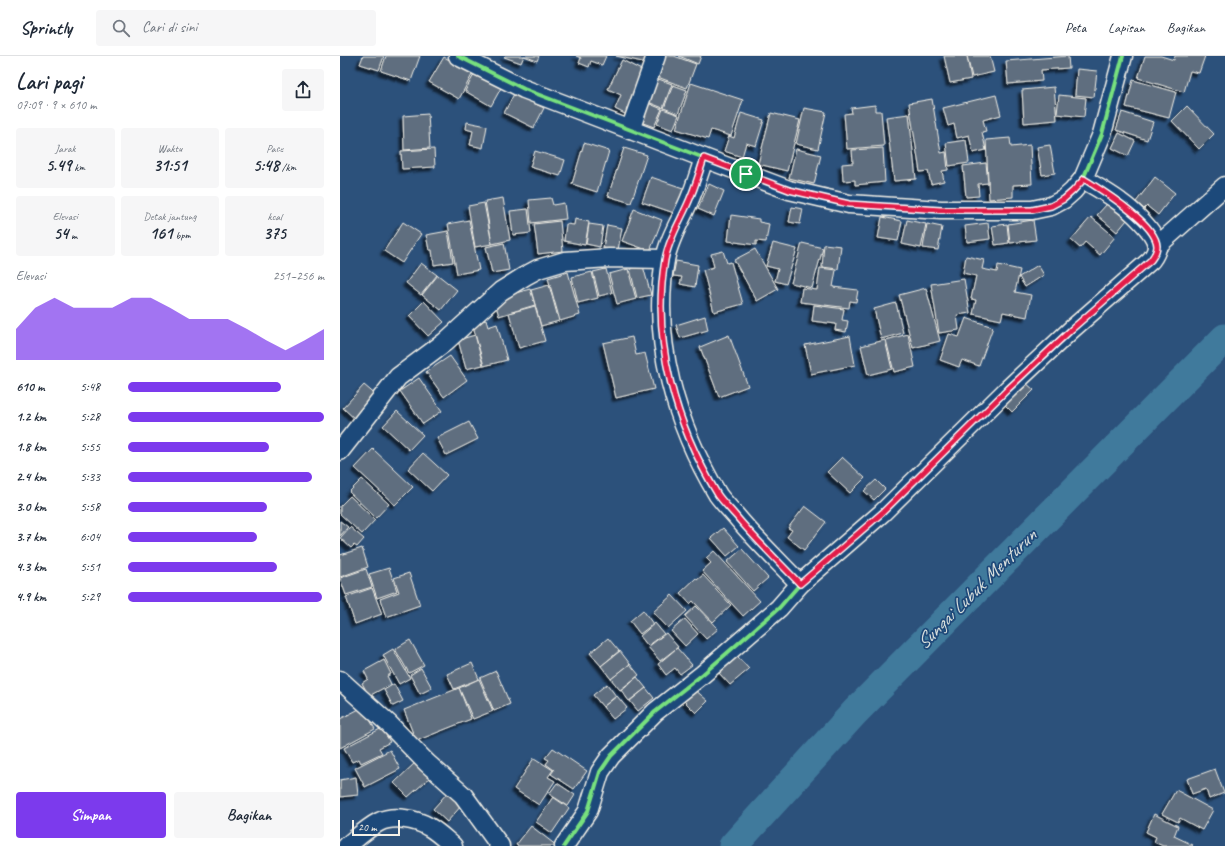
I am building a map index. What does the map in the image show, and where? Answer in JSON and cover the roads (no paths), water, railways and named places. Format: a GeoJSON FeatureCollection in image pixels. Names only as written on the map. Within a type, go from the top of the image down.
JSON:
{"type":"FeatureCollection","features":[{"type":"Feature","properties":{"kind":"street"},"geometry":{"type":"LineString","coordinates":[[458,56],[524,89],[789,190],[849,204],[941,210],[1032,210],[1051,206],[1064,199],[1084,179],[1102,134],[1123,56]]}},
{"type":"Feature","properties":{"kind":"street"},"geometry":{"type":"LineString","coordinates":[[630,130],[656,56]]}},
{"type":"Feature","properties":{"kind":"street"},"geometry":{"type":"LineString","coordinates":[[704,158],[691,196],[676,228],[665,259],[661,297],[662,327],[666,364],[676,401],[692,446],[719,496],[751,533],[800,584]]}},
{"type":"Feature","properties":{"kind":"street"},"geometry":{"type":"LineString","coordinates":[[564,846],[588,811],[600,772],[610,756],[655,712],[779,608],[800,584],[882,513],[1056,344],[1151,260],[1155,254],[1157,246],[1156,240],[1149,230],[1120,201],[1084,179]]}},
{"type":"Feature","properties":{"kind":"street"},"geometry":{"type":"LineString","coordinates":[[1157,246],[1225,186]]}},
{"type":"Feature","properties":{"kind":"street"},"geometry":{"type":"LineString","coordinates":[[340,451],[398,377],[445,342],[501,291],[525,276],[538,269],[565,261],[609,258],[665,259]]}},
{"type":"Feature","properties":{"kind":"street"},"geometry":{"type":"LineString","coordinates":[[340,680],[389,724],[427,763],[463,795],[500,846]]}},
{"type":"Feature","properties":{"kind":"street"},"geometry":{"type":"LineString","coordinates":[[347,846],[380,821],[393,819],[410,820],[429,827],[454,846]]}},
{"type":"Feature","properties":{"kind":"waterway","name":"Sungai Lubuk Menturun"},"geometry":{"type":"LineString","coordinates":[[733,846],[855,712],[1225,338]]}}]}
